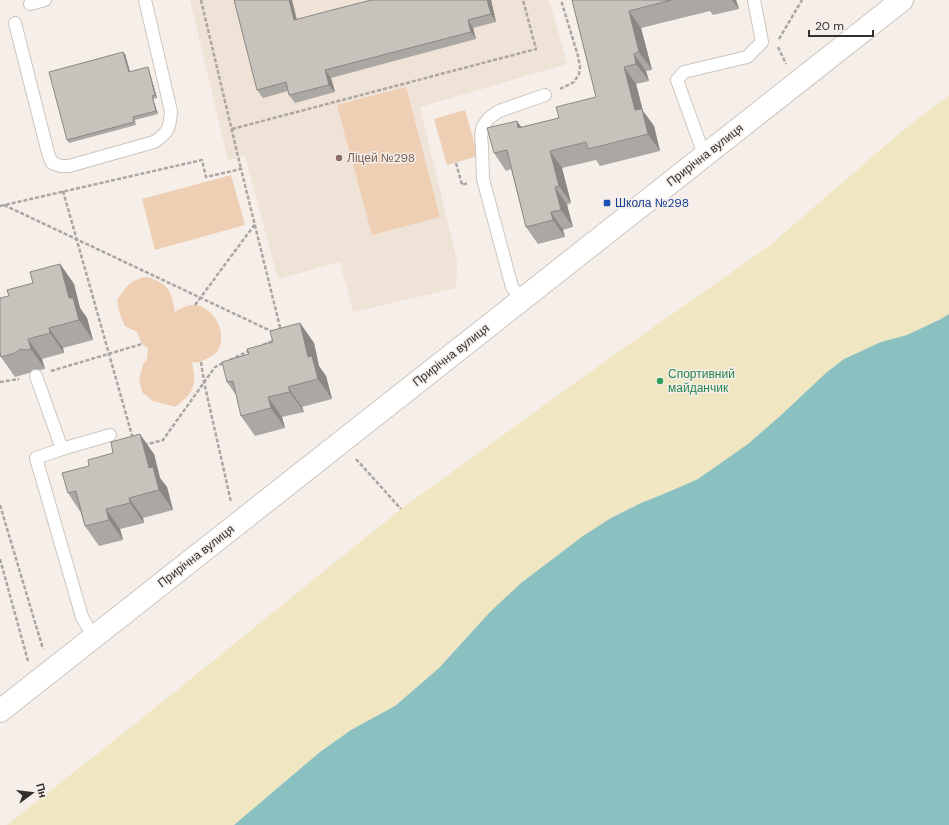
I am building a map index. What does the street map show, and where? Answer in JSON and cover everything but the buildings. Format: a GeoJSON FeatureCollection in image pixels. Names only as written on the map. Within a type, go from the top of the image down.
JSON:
{"type":"FeatureCollection","features":[{"type":"Feature","properties":{"kind":"street","name":"Прирічна вулиця"},"geometry":{"type":"LineString","coordinates":[[0,711],[93,636],[902,0]]}},
{"type":"Feature","properties":{"kind":"lane"},"geometry":{"type":"LineString","coordinates":[[30,4],[45,0]]}},
{"type":"Feature","properties":{"kind":"lane"},"geometry":{"type":"LineString","coordinates":[[15,23],[48,153],[52,163],[61,166],[69,166],[154,142],[164,135],[170,125],[171,111],[145,0]]}},
{"type":"Feature","properties":{"kind":"lane"},"geometry":{"type":"LineString","coordinates":[[704,155],[677,80],[684,72],[747,57],[762,42],[754,0]]}},
{"type":"Feature","properties":{"kind":"lane"},"geometry":{"type":"LineString","coordinates":[[521,300],[512,287],[483,179],[481,136],[483,126],[489,118],[499,111],[545,95]]}},
{"type":"Feature","properties":{"kind":"lane"},"geometry":{"type":"LineString","coordinates":[[36,376],[62,449]]}},
{"type":"Feature","properties":{"kind":"lane"},"geometry":{"type":"LineString","coordinates":[[93,636],[82,618],[36,458],[110,435]]}},
{"type":"Feature","properties":{"kind":"path"},"geometry":{"type":"LineString","coordinates":[[201,0],[282,336]]}},
{"type":"Feature","properties":{"kind":"path"},"geometry":{"type":"LineString","coordinates":[[232,129],[536,49],[523,0]]}},
{"type":"Feature","properties":{"kind":"path"},"geometry":{"type":"LineString","coordinates":[[545,95],[569,86],[574,82],[579,74],[580,67],[578,56],[561,0]]}},
{"type":"Feature","properties":{"kind":"path"},"geometry":{"type":"LineString","coordinates":[[789,70],[776,42],[802,0]]}},
{"type":"Feature","properties":{"kind":"path"},"geometry":{"type":"LineString","coordinates":[[0,206],[202,160],[206,177],[241,169]]}},
{"type":"Feature","properties":{"kind":"path"},"geometry":{"type":"LineString","coordinates":[[63,191],[133,440]]}},
{"type":"Feature","properties":{"kind":"path"},"geometry":{"type":"LineString","coordinates":[[4,205],[276,333]]}},
{"type":"Feature","properties":{"kind":"path"},"geometry":{"type":"LineString","coordinates":[[195,305],[255,224]]}},
{"type":"Feature","properties":{"kind":"path"},"geometry":{"type":"LineString","coordinates":[[262,345],[276,339]]}},
{"type":"Feature","properties":{"kind":"path"},"geometry":{"type":"LineString","coordinates":[[36,376],[142,344]]}},
{"type":"Feature","properties":{"kind":"path"},"geometry":{"type":"LineString","coordinates":[[142,446],[163,440],[215,367],[256,348]]}},
{"type":"Feature","properties":{"kind":"path"},"geometry":{"type":"LineString","coordinates":[[201,362],[204,382],[232,505]]}},
{"type":"Feature","properties":{"kind":"path"},"geometry":{"type":"LineString","coordinates":[[356,459],[401,509]]}},
{"type":"Feature","properties":{"kind":"path"},"geometry":{"type":"LineString","coordinates":[[0,504],[43,649]]}},
{"type":"Feature","properties":{"kind":"path"},"geometry":{"type":"LineString","coordinates":[[0,559],[28,664]]}},
{"type":"Feature","properties":{"kind":"shaded area","name":"Ліцей №298"},"geometry":{"type":"Polygon","coordinates":[[[190,0],[549,0],[567,64],[420,107],[457,261],[456,288],[353,312],[340,262],[278,279],[245,156],[228,160],[190,0]]]}},
{"type":"Feature","properties":{"kind":"shaded area"},"geometry":{"type":"Polygon","coordinates":[[[406,87],[440,217],[372,235],[337,105],[406,87]]]}},
{"type":"Feature","properties":{"kind":"shaded area"},"geometry":{"type":"Polygon","coordinates":[[[465,110],[478,156],[447,165],[434,119],[465,110]]]}},
{"type":"Feature","properties":{"kind":"shaded area"},"geometry":{"type":"Polygon","coordinates":[[[231,175],[245,225],[155,250],[142,199],[231,175]]]}},
{"type":"Feature","properties":{"kind":"shaded area"},"geometry":{"type":"Polygon","coordinates":[[[146,277],[159,282],[167,288],[172,298],[175,312],[190,305],[202,307],[208,310],[213,316],[220,329],[221,343],[218,350],[216,353],[203,361],[192,362],[194,383],[190,393],[175,407],[153,401],[142,392],[139,379],[143,365],[147,359],[148,348],[142,344],[137,332],[125,326],[120,315],[117,301],[123,292],[131,282],[146,277]]]}},
{"type":"Feature","properties":{"kind":"sand"},"geometry":{"type":"Polygon","coordinates":[[[949,95],[949,314],[907,335],[881,342],[844,359],[827,372],[748,444],[723,462],[698,479],[641,503],[611,518],[554,558],[521,583],[491,611],[439,668],[395,706],[351,730],[320,752],[234,825],[7,825],[135,724],[401,509],[601,364],[769,246],[901,132],[949,95]]]}},
{"type":"Feature","properties":{"kind":"water"},"geometry":{"type":"Polygon","coordinates":[[[949,314],[949,825],[234,825],[320,752],[351,730],[395,706],[439,668],[491,611],[521,583],[583,536],[611,518],[641,503],[698,479],[748,444],[827,372],[844,359],[881,342],[907,335],[949,314]]]}},
{"type":"Feature","properties":{"kind":"place","name":"Ліцей №298"},"geometry":{"type":"Point","coordinates":[339,158]}},
{"type":"Feature","properties":{"kind":"place","name":"Школа №298"},"geometry":{"type":"Point","coordinates":[607,203]}},
{"type":"Feature","properties":{"kind":"place","name":"Спортивний майданчик"},"geometry":{"type":"Point","coordinates":[660,381]}}]}
